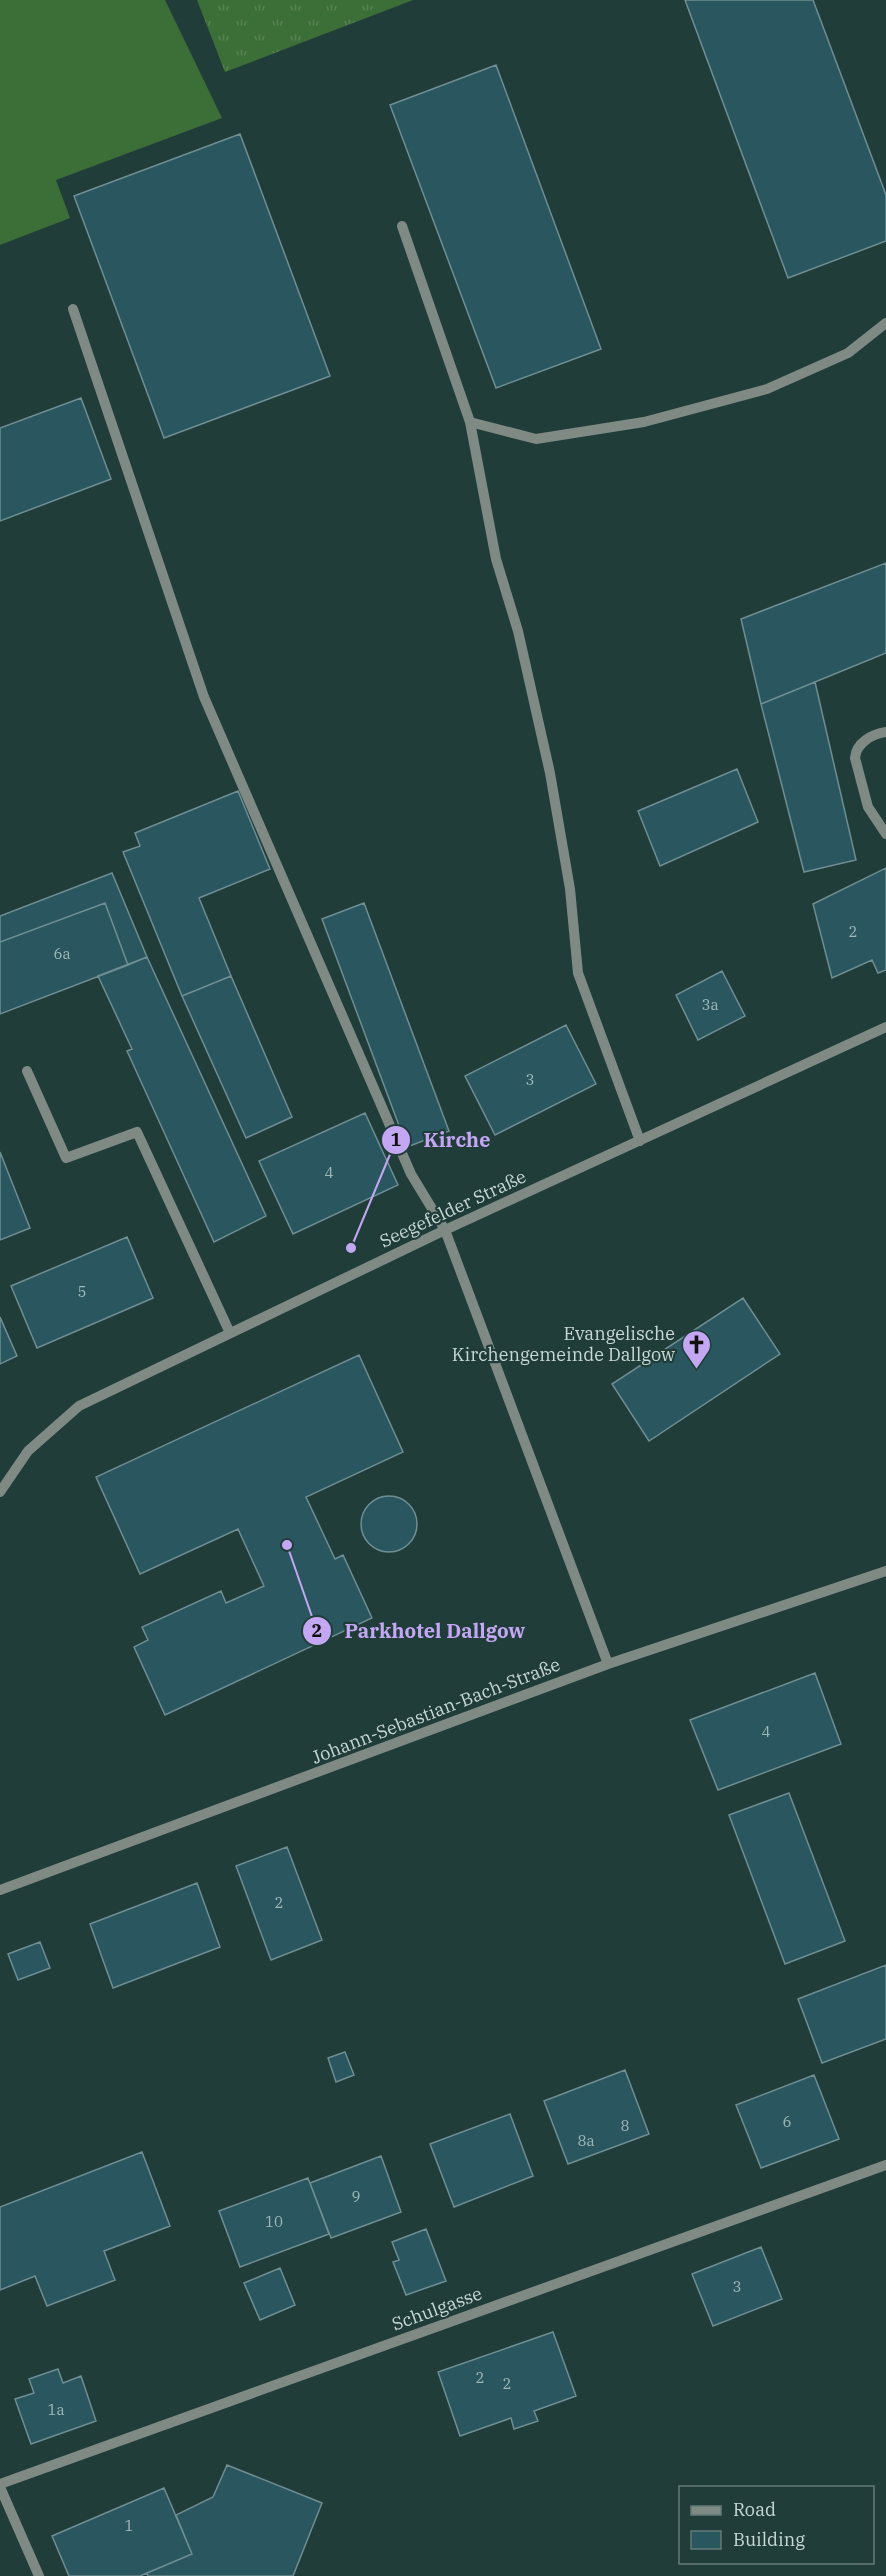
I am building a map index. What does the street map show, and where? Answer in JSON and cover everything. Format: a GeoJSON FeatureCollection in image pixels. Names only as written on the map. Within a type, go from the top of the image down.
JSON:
{"type":"FeatureCollection","features":[{"type":"Feature","properties":{"kind":"street"},"geometry":{"type":"LineString","coordinates":[[402,226],[470,422],[496,559],[518,631],[550,773],[570,890],[578,973],[640,1141]]}},
{"type":"Feature","properties":{"kind":"street"},"geometry":{"type":"LineString","coordinates":[[74,309],[204,697],[411,1174],[445,1230],[608,1664]]}},
{"type":"Feature","properties":{"kind":"street"},"geometry":{"type":"LineString","coordinates":[[470,422],[536,439],[644,422],[767,389],[848,353],[886,323]]}},
{"type":"Feature","properties":{"kind":"street"},"geometry":{"type":"LineString","coordinates":[[886,732],[879,733],[862,743],[855,752],[855,758],[868,807],[886,834]]}},
{"type":"Feature","properties":{"kind":"street","name":"Seegefelder Straße"},"geometry":{"type":"LineString","coordinates":[[0,1492],[28,1451],[79,1406],[445,1230],[886,1027]]}},
{"type":"Feature","properties":{"kind":"street"},"geometry":{"type":"LineString","coordinates":[[27,1071],[66,1158],[137,1132],[230,1333]]}},
{"type":"Feature","properties":{"kind":"street","name":"Johann-Sebastian-Bach-Straße"},"geometry":{"type":"LineString","coordinates":[[0,1890],[608,1664],[886,1571]]}},
{"type":"Feature","properties":{"kind":"street","name":"Schulgasse"},"geometry":{"type":"LineString","coordinates":[[0,2485],[886,2165]]}},
{"type":"Feature","properties":{"kind":"street"},"geometry":{"type":"LineString","coordinates":[[0,2485],[39,2576]]}},
{"type":"Feature","properties":{"kind":"green space"},"geometry":{"type":"Polygon","coordinates":[[[0,0],[165,0],[222,118],[56,180],[70,218],[0,245],[0,0]]]}},
{"type":"Feature","properties":{"kind":"green space"},"geometry":{"type":"Polygon","coordinates":[[[197,0],[413,0],[225,72],[197,0]]]}},
{"type":"Feature","properties":{"kind":"building"},"geometry":{"type":"Polygon","coordinates":[[[685,0],[813,0],[886,195],[886,241],[788,278],[685,0]]]}},
{"type":"Feature","properties":{"kind":"building"},"geometry":{"type":"Polygon","coordinates":[[[496,65],[601,349],[496,388],[390,105],[496,65]]]}},
{"type":"Feature","properties":{"kind":"building"},"geometry":{"type":"Polygon","coordinates":[[[240,134],[330,376],[164,438],[74,196],[240,134]]]}},
{"type":"Feature","properties":{"kind":"building"},"geometry":{"type":"Polygon","coordinates":[[[81,398],[111,479],[0,521],[0,428],[81,398]]]}},
{"type":"Feature","properties":{"kind":"building"},"geometry":{"type":"Polygon","coordinates":[[[886,563],[886,653],[761,704],[741,619],[886,563]]]}},
{"type":"Feature","properties":{"kind":"building"},"geometry":{"type":"Polygon","coordinates":[[[815,682],[856,860],[804,872],[761,704],[815,682]]]}},
{"type":"Feature","properties":{"kind":"building"},"geometry":{"type":"Polygon","coordinates":[[[737,769],[758,822],[660,866],[638,811],[737,769]]]}},
{"type":"Feature","properties":{"kind":"building"},"geometry":{"type":"Polygon","coordinates":[[[238,791],[270,869],[199,898],[231,976],[182,996],[123,852],[140,846],[135,833],[238,791]]]}},
{"type":"Feature","properties":{"kind":"building"},"geometry":{"type":"Polygon","coordinates":[[[886,868],[886,970],[878,973],[872,960],[832,978],[813,904],[886,868]]]}},
{"type":"Feature","properties":{"kind":"building"},"geometry":{"type":"Polygon","coordinates":[[[112,873],[147,957],[128,965],[105,903],[0,942],[0,916],[112,873]]]}},
{"type":"Feature","properties":{"kind":"building"},"geometry":{"type":"Polygon","coordinates":[[[105,903],[128,965],[0,1014],[0,942],[105,903]]]}},
{"type":"Feature","properties":{"kind":"building"},"geometry":{"type":"Polygon","coordinates":[[[364,903],[449,1131],[407,1147],[322,919],[364,903]]]}},
{"type":"Feature","properties":{"kind":"building"},"geometry":{"type":"Polygon","coordinates":[[[147,957],[266,1216],[214,1242],[127,1051],[132,1049],[98,976],[147,957]]]}},
{"type":"Feature","properties":{"kind":"building"},"geometry":{"type":"Polygon","coordinates":[[[722,971],[745,1016],[698,1040],[676,995],[722,971]]]}},
{"type":"Feature","properties":{"kind":"building"},"geometry":{"type":"Polygon","coordinates":[[[231,976],[292,1117],[246,1138],[182,996],[231,976]]]}},
{"type":"Feature","properties":{"kind":"building"},"geometry":{"type":"Polygon","coordinates":[[[566,1025],[596,1084],[495,1135],[465,1076],[566,1025]]]}},
{"type":"Feature","properties":{"kind":"building"},"geometry":{"type":"Polygon","coordinates":[[[365,1113],[398,1185],[293,1234],[259,1161],[365,1113]]]}},
{"type":"Feature","properties":{"kind":"building"},"geometry":{"type":"Polygon","coordinates":[[[0,1152],[30,1228],[0,1240],[0,1152]]]}},
{"type":"Feature","properties":{"kind":"building"},"geometry":{"type":"Polygon","coordinates":[[[127,1237],[153,1298],[37,1348],[11,1286],[127,1237]]]}},
{"type":"Feature","properties":{"kind":"building","name":"Evangelische Kirchengemeinde Dallgow"},"geometry":{"type":"Polygon","coordinates":[[[743,1298],[780,1354],[649,1441],[612,1384],[743,1298]]]}},
{"type":"Feature","properties":{"kind":"building"},"geometry":{"type":"Polygon","coordinates":[[[0,1317],[17,1356],[0,1364],[0,1317]]]}},
{"type":"Feature","properties":{"kind":"building"},"geometry":{"type":"Polygon","coordinates":[[[359,1355],[403,1452],[306,1497],[335,1559],[343,1555],[372,1618],[165,1715],[134,1647],[148,1640],[142,1627],[221,1591],[226,1603],[264,1586],[238,1529],[140,1574],[96,1477],[359,1355]]]}},
{"type":"Feature","properties":{"kind":"building"},"geometry":{"type":"Polygon","coordinates":[[[384,1496],[394,1496],[409,1504],[415,1513],[417,1524],[415,1535],[409,1544],[394,1552],[384,1552],[373,1547],[366,1540],[361,1529],[361,1519],[366,1508],[373,1501],[384,1496]]]}},
{"type":"Feature","properties":{"kind":"building"},"geometry":{"type":"Polygon","coordinates":[[[815,1673],[841,1744],[718,1790],[690,1720],[815,1673]]]}},
{"type":"Feature","properties":{"kind":"building"},"geometry":{"type":"Polygon","coordinates":[[[789,1793],[845,1941],[785,1964],[729,1815],[789,1793]]]}},
{"type":"Feature","properties":{"kind":"building"},"geometry":{"type":"Polygon","coordinates":[[[287,1847],[322,1940],[271,1960],[236,1866],[287,1847]]]}},
{"type":"Feature","properties":{"kind":"building"},"geometry":{"type":"Polygon","coordinates":[[[197,1883],[220,1947],[113,1988],[90,1924],[197,1883]]]}},
{"type":"Feature","properties":{"kind":"building"},"geometry":{"type":"Polygon","coordinates":[[[40,1942],[50,1968],[18,1980],[8,1954],[40,1942]]]}},
{"type":"Feature","properties":{"kind":"building"},"geometry":{"type":"Polygon","coordinates":[[[886,1965],[886,2039],[822,2063],[798,1999],[886,1965]]]}},
{"type":"Feature","properties":{"kind":"building"},"geometry":{"type":"Polygon","coordinates":[[[345,2052],[354,2075],[336,2082],[328,2058],[345,2052]]]}},
{"type":"Feature","properties":{"kind":"building"},"geometry":{"type":"Polygon","coordinates":[[[625,2070],[649,2134],[568,2164],[544,2101],[625,2070]]]}},
{"type":"Feature","properties":{"kind":"building"},"geometry":{"type":"Polygon","coordinates":[[[814,2075],[839,2139],[761,2168],[736,2105],[814,2075]]]}},
{"type":"Feature","properties":{"kind":"building"},"geometry":{"type":"Polygon","coordinates":[[[510,2114],[533,2176],[454,2207],[430,2144],[510,2114]]]}},
{"type":"Feature","properties":{"kind":"building"},"geometry":{"type":"Polygon","coordinates":[[[142,2152],[170,2226],[104,2251],[115,2280],[47,2306],[35,2276],[0,2290],[0,2207],[142,2152]]]}},
{"type":"Feature","properties":{"kind":"building"},"geometry":{"type":"Polygon","coordinates":[[[381,2156],[401,2212],[331,2238],[310,2183],[381,2156]]]}},
{"type":"Feature","properties":{"kind":"building"},"geometry":{"type":"Polygon","coordinates":[[[308,2178],[329,2234],[240,2267],[219,2211],[308,2178]]]}},
{"type":"Feature","properties":{"kind":"building"},"geometry":{"type":"Polygon","coordinates":[[[426,2229],[446,2281],[406,2295],[393,2262],[399,2260],[392,2242],[426,2229]]]}},
{"type":"Feature","properties":{"kind":"building"},"geometry":{"type":"Polygon","coordinates":[[[761,2247],[782,2299],[713,2326],[692,2274],[761,2247]]]}},
{"type":"Feature","properties":{"kind":"building"},"geometry":{"type":"Polygon","coordinates":[[[280,2268],[295,2305],[260,2320],[244,2283],[280,2268]]]}},
{"type":"Feature","properties":{"kind":"building"},"geometry":{"type":"Polygon","coordinates":[[[553,2332],[576,2396],[534,2411],[538,2421],[514,2429],[511,2418],[460,2436],[438,2372],[553,2332]]]}},
{"type":"Feature","properties":{"kind":"building"},"geometry":{"type":"Polygon","coordinates":[[[58,2369],[63,2383],[81,2376],[96,2421],[31,2444],[15,2399],[34,2393],[29,2379],[58,2369]]]}},
{"type":"Feature","properties":{"kind":"building"},"geometry":{"type":"Polygon","coordinates":[[[227,2465],[322,2503],[293,2576],[148,2576],[147,2573],[192,2554],[176,2515],[213,2497],[227,2465]]]}},
{"type":"Feature","properties":{"kind":"building"},"geometry":{"type":"Polygon","coordinates":[[[164,2488],[192,2554],[140,2576],[69,2576],[52,2536],[164,2488]]]}},
{"type":"Feature","properties":{"kind":"place","name":"Kirche"},"geometry":{"type":"Point","coordinates":[351,1248]}},
{"type":"Feature","properties":{"kind":"place","name":"Evangelische Kirchengemeinde Dallgow"},"geometry":{"type":"Point","coordinates":[696,1370]}},
{"type":"Feature","properties":{"kind":"place","name":"Parkhotel Dallgow"},"geometry":{"type":"Point","coordinates":[287,1545]}}]}
